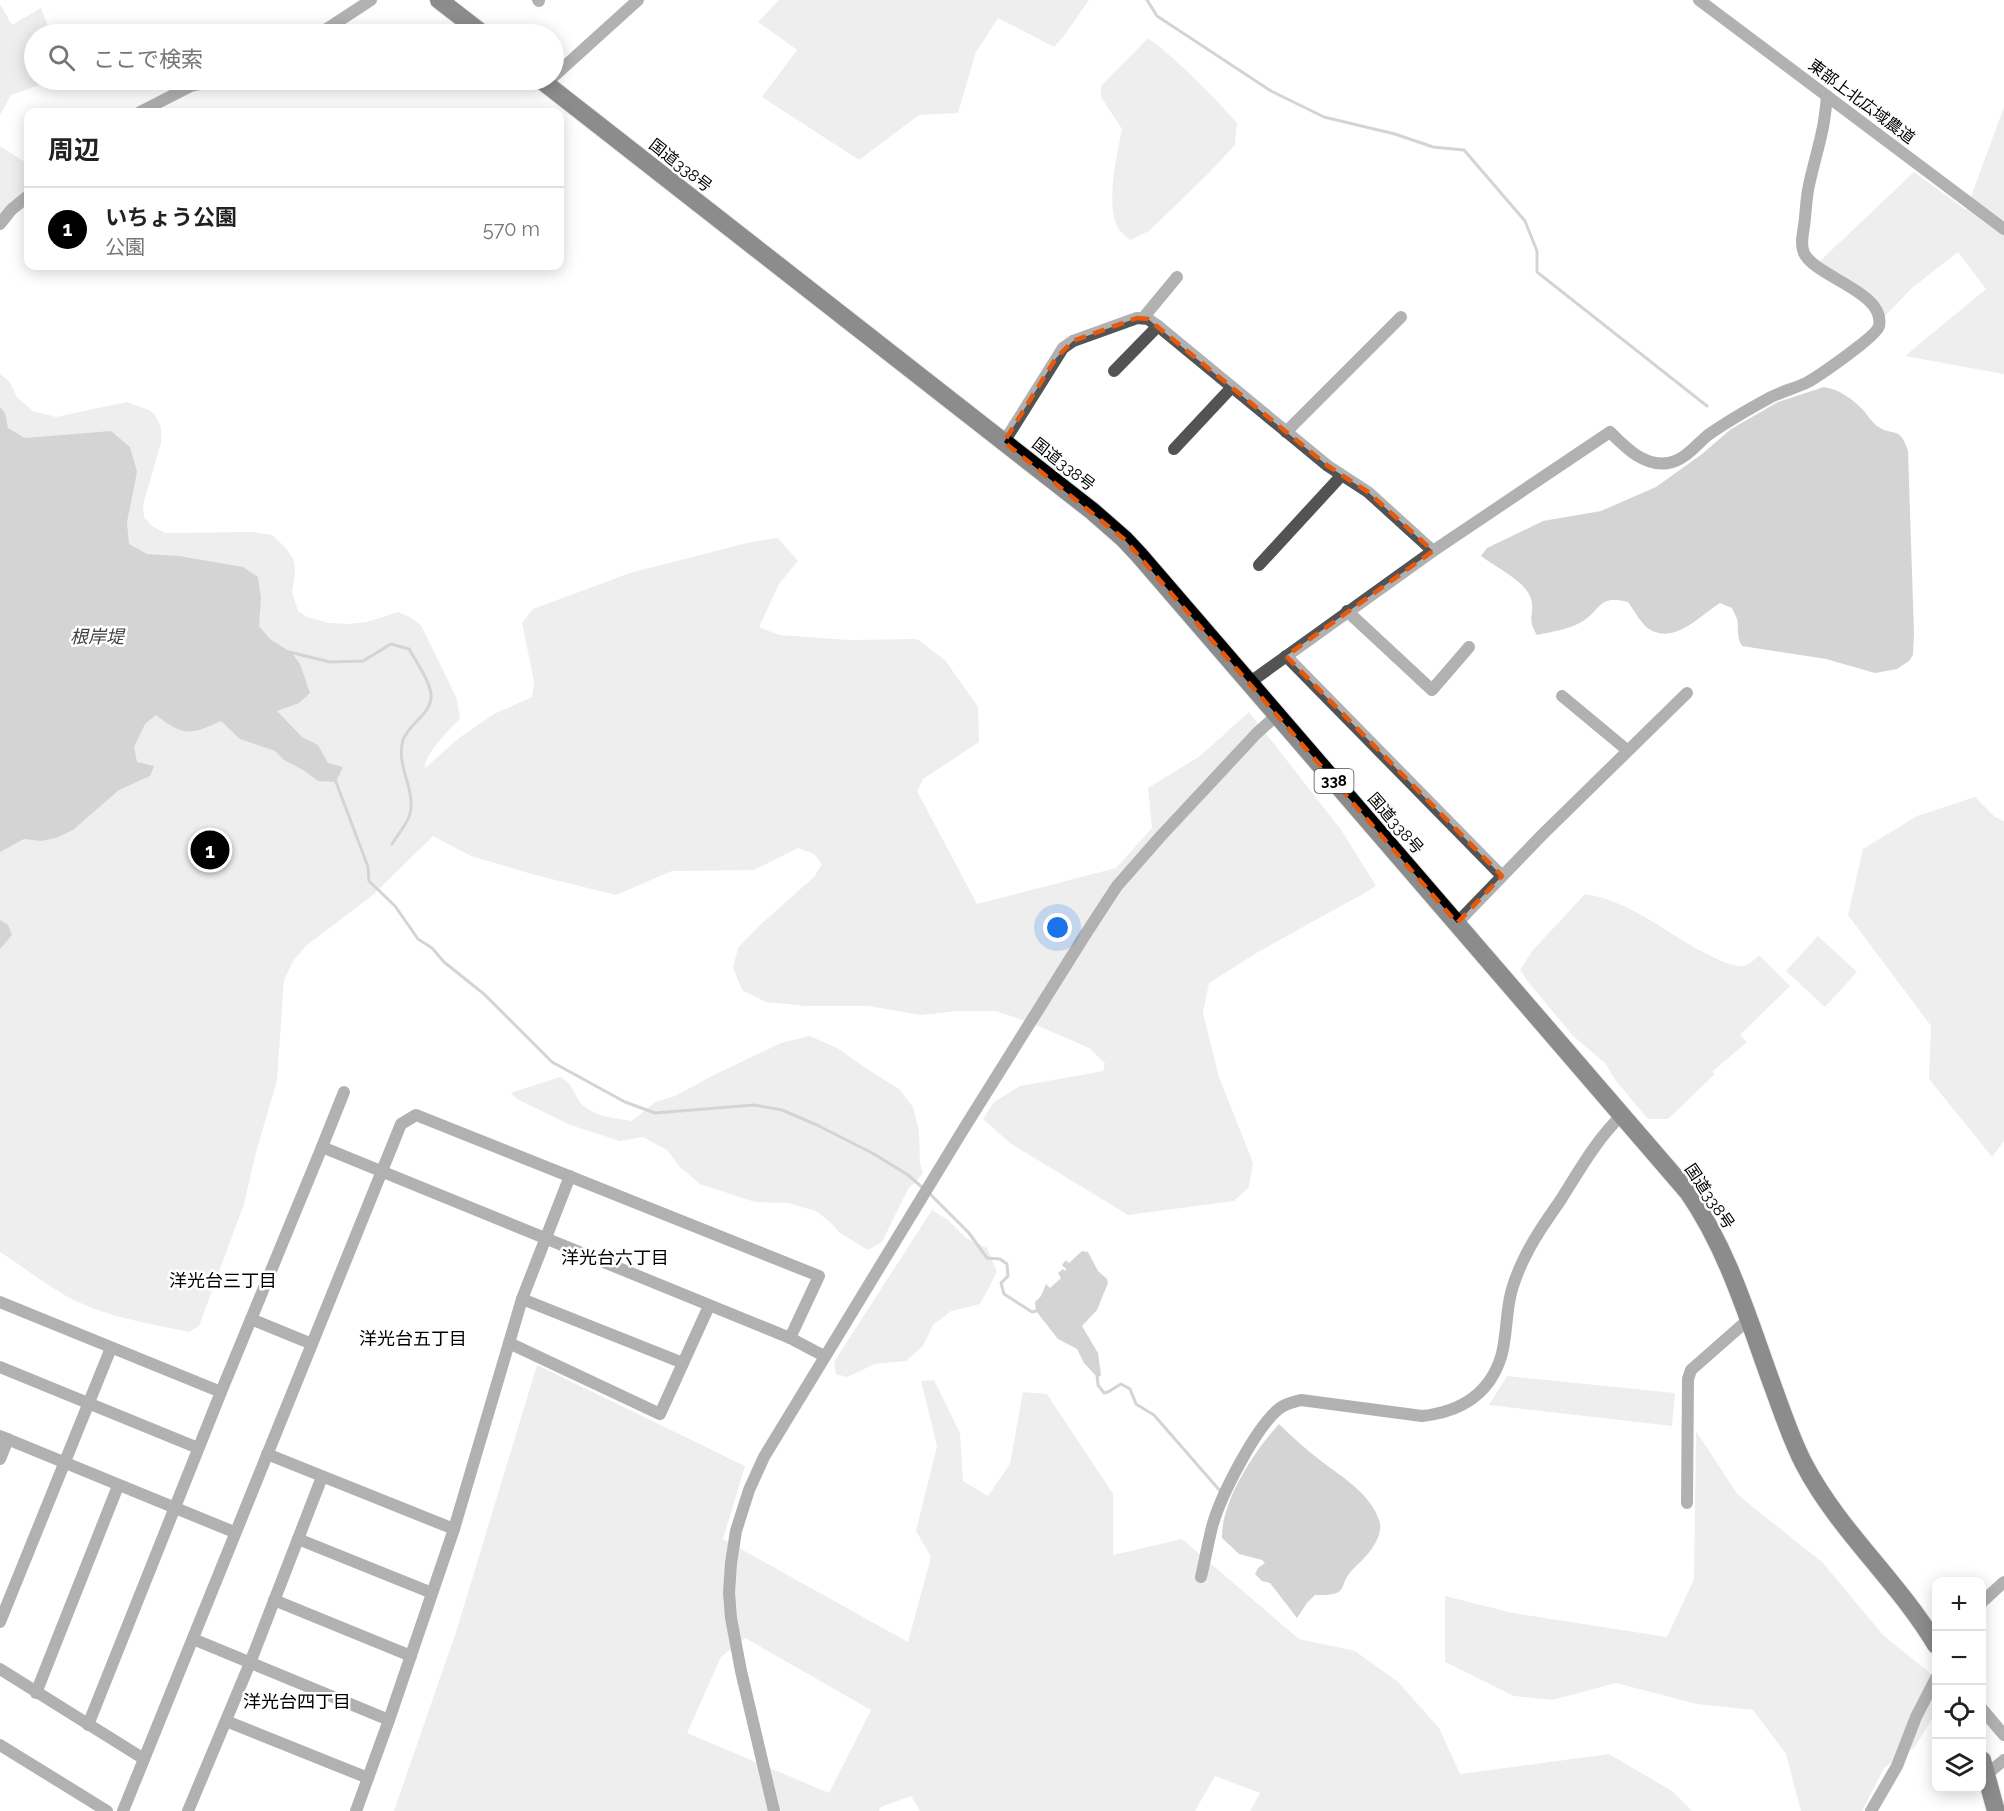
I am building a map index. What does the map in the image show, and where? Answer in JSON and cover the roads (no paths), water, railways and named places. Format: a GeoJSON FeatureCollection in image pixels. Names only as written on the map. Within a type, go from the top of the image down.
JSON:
{"type":"FeatureCollection","features":[{"type":"Feature","properties":{"kind":"highway"},"geometry":{"type":"LineString","coordinates":[[439,0],[470,24]]}},
{"type":"Feature","properties":{"kind":"highway","name":"国道338号"},"geometry":{"type":"LineString","coordinates":[[560,90],[1092,511],[1124,539],[1688,1192],[1720,1247],[1749,1319],[1791,1437],[1805,1465],[1843,1523],[1932,1637]]}},
{"type":"Feature","properties":{"kind":"highway"},"geometry":{"type":"LineString","coordinates":[[1986,1774],[1996,1811]]}},
{"type":"Feature","properties":{"kind":"street"},"geometry":{"type":"LineString","coordinates":[[334,24],[370,0]]}},
{"type":"Feature","properties":{"kind":"street"},"geometry":{"type":"LineString","coordinates":[[564,65],[638,0]]}},
{"type":"Feature","properties":{"kind":"street","name":"東部上北広域農道"},"geometry":{"type":"LineString","coordinates":[[1700,0],[2004,229]]}},
{"type":"Feature","properties":{"kind":"street"},"geometry":{"type":"LineString","coordinates":[[148,108],[183,90]]}},
{"type":"Feature","properties":{"kind":"street"},"geometry":{"type":"LineString","coordinates":[[1249,682],[1433,551],[1610,432],[1632,453],[1648,461],[1667,464],[1682,458],[1707,436],[1738,415],[1826,371],[1874,334],[1879,326],[1878,314],[1869,300],[1815,265],[1804,254],[1802,244],[1808,187],[1823,126],[1827,96]]}},
{"type":"Feature","properties":{"kind":"street"},"geometry":{"type":"LineString","coordinates":[[0,224],[24,200]]}},
{"type":"Feature","properties":{"kind":"street"},"geometry":{"type":"LineString","coordinates":[[1143,318],[1177,277]]}},
{"type":"Feature","properties":{"kind":"street"},"geometry":{"type":"LineString","coordinates":[[1286,432],[1401,317]]}},
{"type":"Feature","properties":{"kind":"street"},"geometry":{"type":"LineString","coordinates":[[1004,442],[1064,348],[1073,341],[1137,318],[1148,319],[1341,476],[1368,492],[1433,551]]}},
{"type":"Feature","properties":{"kind":"street"},"geometry":{"type":"LineString","coordinates":[[1114,371],[1158,326]]}},
{"type":"Feature","properties":{"kind":"street"},"geometry":{"type":"LineString","coordinates":[[1174,449],[1232,387]]}},
{"type":"Feature","properties":{"kind":"street"},"geometry":{"type":"LineString","coordinates":[[1259,565],[1341,476]]}},
{"type":"Feature","properties":{"kind":"street"},"geometry":{"type":"LineString","coordinates":[[1347,611],[1432,690],[1469,647]]}},
{"type":"Feature","properties":{"kind":"street"},"geometry":{"type":"LineString","coordinates":[[1286,656],[1502,876]]}},
{"type":"Feature","properties":{"kind":"street"},"geometry":{"type":"LineString","coordinates":[[1457,923],[1627,750],[1687,693]]}},
{"type":"Feature","properties":{"kind":"street"},"geometry":{"type":"LineString","coordinates":[[1562,696],[1627,750]]}},
{"type":"Feature","properties":{"kind":"street"},"geometry":{"type":"LineString","coordinates":[[774,1811],[741,1671],[731,1618],[729,1593],[736,1531],[760,1465],[963,1130],[1117,886],[1160,837],[1276,715]]}},
{"type":"Feature","properties":{"kind":"street"},"geometry":{"type":"LineString","coordinates":[[88,1725],[198,1448],[344,1092]]}},
{"type":"Feature","properties":{"kind":"street"},"geometry":{"type":"LineString","coordinates":[[123,1811],[401,1124],[416,1115],[819,1276],[790,1338]]}},
{"type":"Feature","properties":{"kind":"street"},"geometry":{"type":"LineString","coordinates":[[1201,1577],[1212,1528],[1227,1488],[1265,1425],[1281,1407],[1301,1400],[1422,1416],[1452,1410],[1477,1395],[1496,1370],[1502,1355],[1509,1300],[1529,1249],[1598,1141],[1622,1116]]}},
{"type":"Feature","properties":{"kind":"street"},"geometry":{"type":"LineString","coordinates":[[322,1147],[790,1338],[824,1356]]}},
{"type":"Feature","properties":{"kind":"street"},"geometry":{"type":"LineString","coordinates":[[356,1811],[454,1529],[522,1299],[570,1176]]}},
{"type":"Feature","properties":{"kind":"street"},"geometry":{"type":"LineString","coordinates":[[522,1299],[683,1363]]}},
{"type":"Feature","properties":{"kind":"street"},"geometry":{"type":"LineString","coordinates":[[0,1302],[221,1392]]}},
{"type":"Feature","properties":{"kind":"street"},"geometry":{"type":"LineString","coordinates":[[509,1343],[660,1414],[709,1306]]}},
{"type":"Feature","properties":{"kind":"street"},"geometry":{"type":"LineString","coordinates":[[251,1319],[312,1344]]}},
{"type":"Feature","properties":{"kind":"street"},"geometry":{"type":"LineString","coordinates":[[1687,1503],[1688,1379],[1690,1371],[1749,1319]]}},
{"type":"Feature","properties":{"kind":"street"},"geometry":{"type":"LineString","coordinates":[[0,1622],[111,1348]]}},
{"type":"Feature","properties":{"kind":"street"},"geometry":{"type":"LineString","coordinates":[[0,1367],[198,1448]]}},
{"type":"Feature","properties":{"kind":"street"},"geometry":{"type":"LineString","coordinates":[[0,1459],[4,1438],[234,1532]]}},
{"type":"Feature","properties":{"kind":"street"},"geometry":{"type":"LineString","coordinates":[[267,1454],[454,1529]]}},
{"type":"Feature","properties":{"kind":"street"},"geometry":{"type":"LineString","coordinates":[[189,1811],[250,1663],[322,1477]]}},
{"type":"Feature","properties":{"kind":"street"},"geometry":{"type":"LineString","coordinates":[[36,1693],[118,1485]]}},
{"type":"Feature","properties":{"kind":"street"},"geometry":{"type":"LineString","coordinates":[[298,1539],[432,1593]]}},
{"type":"Feature","properties":{"kind":"street"},"geometry":{"type":"LineString","coordinates":[[1986,1598],[2004,1582]]}},
{"type":"Feature","properties":{"kind":"street"},"geometry":{"type":"LineString","coordinates":[[274,1600],[411,1656]]}},
{"type":"Feature","properties":{"kind":"street"},"geometry":{"type":"LineString","coordinates":[[193,1639],[389,1720]]}},
{"type":"Feature","properties":{"kind":"street"},"geometry":{"type":"LineString","coordinates":[[0,1669],[144,1759]]}},
{"type":"Feature","properties":{"kind":"street"},"geometry":{"type":"LineString","coordinates":[[1871,1811],[1897,1766],[1916,1717],[1932,1685]]}},
{"type":"Feature","properties":{"kind":"street"},"geometry":{"type":"LineString","coordinates":[[1986,1714],[2004,1735]]}},
{"type":"Feature","properties":{"kind":"street"},"geometry":{"type":"LineString","coordinates":[[226,1721],[368,1778]]}},
{"type":"Feature","properties":{"kind":"street"},"geometry":{"type":"LineString","coordinates":[[0,1745],[107,1811]]}},
{"type":"Feature","properties":{"kind":"street"},"geometry":{"type":"LineString","coordinates":[[1986,1766],[2004,1760]]}},
{"type":"Feature","properties":{"kind":"water"},"geometry":{"type":"Polygon","coordinates":[[[1824,387],[1851,399],[1877,426],[1899,435],[1908,451],[1913,655],[1909,661],[1897,669],[1875,673],[1826,659],[1742,646],[1738,636],[1737,619],[1732,608],[1720,603],[1686,627],[1668,634],[1646,627],[1628,602],[1611,600],[1602,604],[1578,624],[1537,635],[1531,620],[1532,604],[1528,593],[1517,581],[1481,556],[1487,548],[1543,521],[1601,511],[1656,487],[1702,454],[1731,429],[1778,402],[1824,387]]]}},
{"type":"Feature","properties":{"kind":"water","name":"根岸堤"},"geometry":{"type":"Polygon","coordinates":[[[0,407],[5,413],[8,428],[25,438],[111,431],[130,447],[137,472],[127,522],[129,544],[147,554],[179,556],[243,567],[258,577],[261,598],[259,626],[270,639],[292,653],[300,664],[310,693],[299,703],[277,711],[302,737],[318,745],[328,763],[343,767],[336,782],[318,781],[284,760],[275,751],[240,739],[221,721],[187,732],[174,727],[156,715],[145,724],[134,747],[137,762],[154,766],[150,776],[119,790],[73,830],[56,838],[41,841],[24,839],[0,852],[0,407]]]}},
{"type":"Feature","properties":{"kind":"water"},"geometry":{"type":"Polygon","coordinates":[[[0,920],[8,925],[12,935],[0,949],[0,920]]]}},
{"type":"Feature","properties":{"kind":"water"},"geometry":{"type":"Polygon","coordinates":[[[1082,1251],[1088,1252],[1098,1271],[1108,1283],[1097,1310],[1082,1326],[1098,1353],[1101,1375],[1098,1378],[1084,1363],[1077,1349],[1058,1339],[1036,1311],[1035,1302],[1041,1296],[1046,1284],[1050,1288],[1061,1278],[1058,1273],[1066,1269],[1062,1265],[1066,1260],[1069,1263],[1082,1251]]]}},
{"type":"Feature","properties":{"kind":"water"},"geometry":{"type":"Polygon","coordinates":[[[1279,1424],[1362,1494],[1375,1510],[1380,1526],[1374,1546],[1349,1574],[1339,1592],[1315,1595],[1297,1618],[1270,1583],[1262,1581],[1255,1574],[1258,1568],[1265,1563],[1262,1560],[1239,1554],[1222,1538],[1227,1508],[1241,1477],[1279,1424]]]}},
{"type":"Feature","properties":{"kind":"waterway"},"geometry":{"type":"LineString","coordinates":[[1147,0],[1157,16],[1271,91],[1324,117],[1395,134],[1433,147],[1464,150],[1525,221],[1537,251],[1537,272],[1707,406]]}},
{"type":"Feature","properties":{"kind":"waterway"},"geometry":{"type":"LineString","coordinates":[[289,652],[330,662],[363,661],[391,644],[409,649],[423,673],[431,699],[426,710],[403,740],[402,760],[411,807],[409,817],[392,844]]}},
{"type":"Feature","properties":{"kind":"waterway"},"geometry":{"type":"LineString","coordinates":[[333,779],[368,867],[369,881],[395,906],[418,939],[432,948],[444,962],[484,994],[552,1062],[625,1102],[655,1113],[754,1105],[782,1110],[874,1154],[908,1175],[923,1188]]}},
{"type":"Feature","properties":{"kind":"waterway"},"geometry":{"type":"LineString","coordinates":[[928,1192],[969,1233],[987,1258],[1000,1259],[1007,1264],[1008,1276],[1001,1283],[1004,1294],[1032,1312],[1040,1310]]}},
{"type":"Feature","properties":{"kind":"waterway"},"geometry":{"type":"LineString","coordinates":[[1097,1375],[1098,1385],[1104,1393],[1121,1384],[1130,1389],[1136,1404],[1154,1415],[1221,1492]]}},
{"type":"Feature","properties":{"kind":"place","name":"いちょう公園"},"geometry":{"type":"Point","coordinates":[210,850]}},
{"type":"Feature","properties":{"kind":"district","name":"洋光台六丁目"},"geometry":{"type":"Point","coordinates":[615,1258]}},
{"type":"Feature","properties":{"kind":"district","name":"洋光台三丁目"},"geometry":{"type":"Point","coordinates":[223,1281]}},
{"type":"Feature","properties":{"kind":"district","name":"洋光台五丁目"},"geometry":{"type":"Point","coordinates":[413,1339]}},
{"type":"Feature","properties":{"kind":"district","name":"洋光台四丁目"},"geometry":{"type":"Point","coordinates":[297,1702]}}]}
